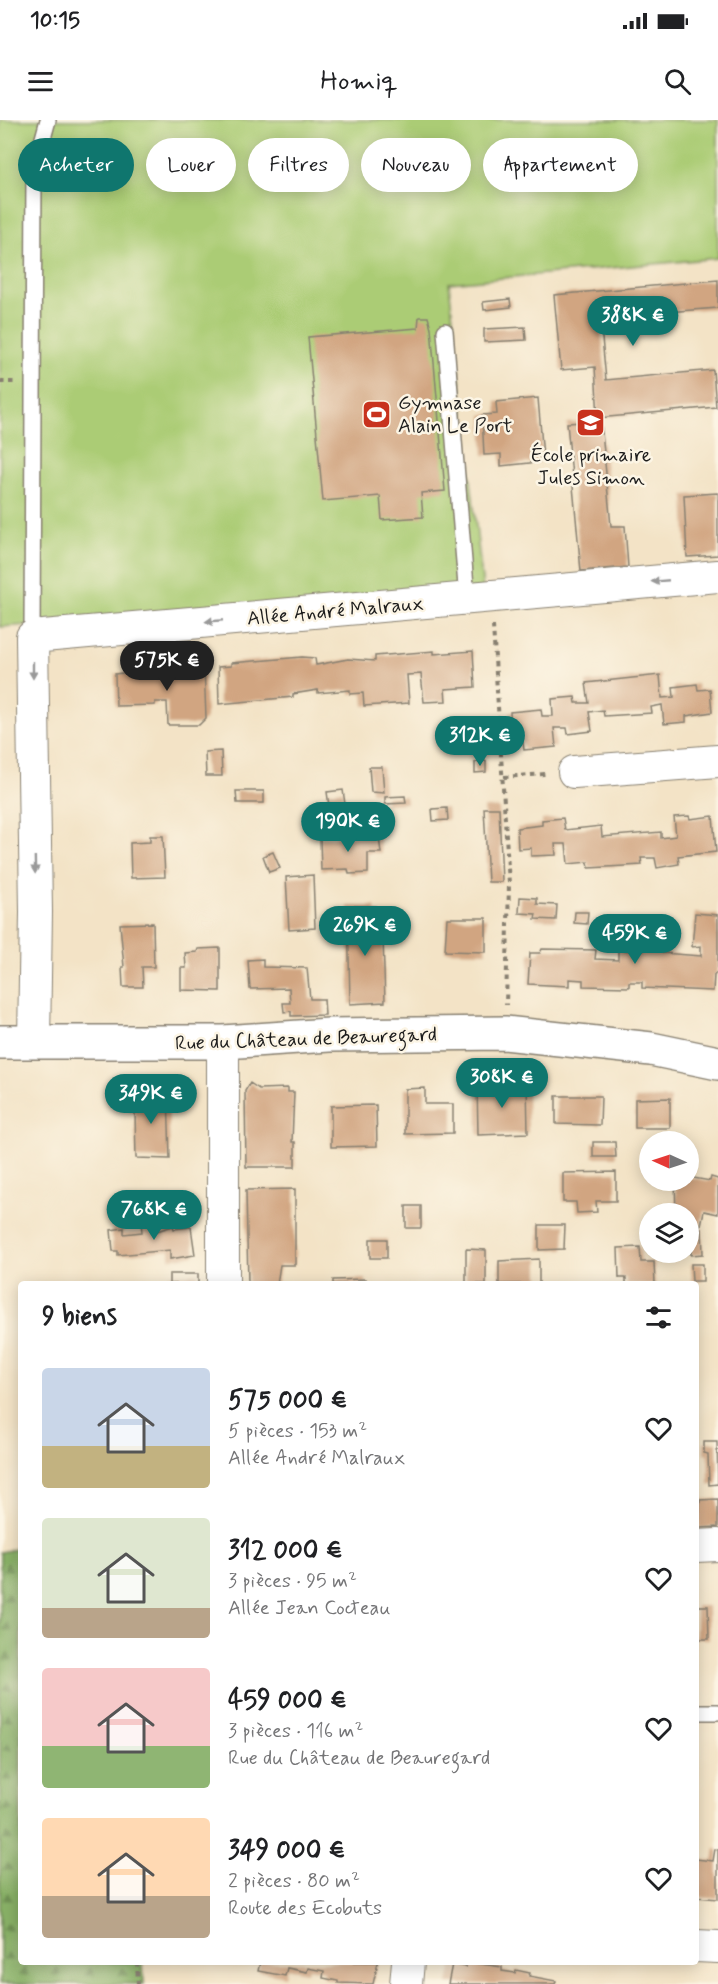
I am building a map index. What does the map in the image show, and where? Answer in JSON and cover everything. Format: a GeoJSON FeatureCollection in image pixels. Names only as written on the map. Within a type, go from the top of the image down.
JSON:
{"type":"FeatureCollection","features":[{"type":"Feature","properties":{"kind":"street","name":"Allée André Malraux"},"geometry":{"type":"LineString","coordinates":[[32,637],[718,576]]}},
{"type":"Feature","properties":{"kind":"street"},"geometry":{"type":"LineString","coordinates":[[32,637],[36,912],[34,1042]]}},
{"type":"Feature","properties":{"kind":"street"},"geometry":{"type":"LineString","coordinates":[[574,772],[718,761]]}},
{"type":"Feature","properties":{"kind":"street","name":"Rue du Château de Beauregard"},"geometry":{"type":"LineString","coordinates":[[0,1042],[223,1042],[329,1035],[506,1033],[651,1048],[718,1063]]}},
{"type":"Feature","properties":{"kind":"street"},"geometry":{"type":"LineString","coordinates":[[223,1042],[223,1281]]}},
{"type":"Feature","properties":{"kind":"street"},"geometry":{"type":"LineString","coordinates":[[699,1546],[718,1545]]}},
{"type":"Feature","properties":{"kind":"street"},"geometry":{"type":"LineString","coordinates":[[699,1946],[718,1947]]}},
{"type":"Feature","properties":{"kind":"street"},"geometry":{"type":"LineString","coordinates":[[406,1984],[408,1965]]}},
{"type":"Feature","properties":{"kind":"lane"},"geometry":{"type":"LineString","coordinates":[[32,637],[34,171],[48,120]]}},
{"type":"Feature","properties":{"kind":"lane"},"geometry":{"type":"LineString","coordinates":[[445,331],[478,597]]}},
{"type":"Feature","properties":{"kind":"lane"},"geometry":{"type":"LineString","coordinates":[[699,1712],[718,1712]]}},
{"type":"Feature","properties":{"kind":"path"},"geometry":{"type":"LineString","coordinates":[[478,597],[504,777],[509,884],[506,1033]]}},
{"type":"Feature","properties":{"kind":"path"},"geometry":{"type":"LineString","coordinates":[[504,777],[574,772]]}},
{"type":"Feature","properties":{"kind":"path"},"geometry":{"type":"LineString","coordinates":[[137,1965],[138,1984]]}},
{"type":"Feature","properties":{"kind":"green space"},"geometry":{"type":"Polygon","coordinates":[[[0,120],[718,120],[718,258],[449,283],[483,589],[329,605],[0,627],[0,120]]]}},
{"type":"Feature","properties":{"kind":"green space"},"geometry":{"type":"Polygon","coordinates":[[[18,1549],[18,1965],[143,1965],[144,1984],[0,1984],[0,1552],[18,1549]]]}},
{"type":"Feature","properties":{"kind":"building"},"geometry":{"type":"Polygon","coordinates":[[[718,280],[718,308],[600,317],[606,380],[713,370],[716,407],[598,418],[595,367],[561,370],[554,295],[718,280]]]}},
{"type":"Feature","properties":{"kind":"building"},"geometry":{"type":"Polygon","coordinates":[[[510,299],[511,307],[484,310],[483,302],[510,299]]]}},
{"type":"Feature","properties":{"kind":"building","name":"Gymnase Alain Le Port"},"geometry":{"type":"Polygon","coordinates":[[[419,317],[428,317],[431,328],[445,491],[421,493],[423,517],[382,520],[380,496],[323,501],[308,337],[418,328],[419,317]]]}},
{"type":"Feature","properties":{"kind":"building"},"geometry":{"type":"Polygon","coordinates":[[[525,327],[526,340],[484,342],[484,329],[525,327]]]}},
{"type":"Feature","properties":{"kind":"building"},"geometry":{"type":"Polygon","coordinates":[[[538,398],[543,457],[539,458],[539,462],[501,466],[501,454],[484,455],[482,415],[497,414],[496,402],[538,398]]]}},
{"type":"Feature","properties":{"kind":"building"},"geometry":{"type":"Polygon","coordinates":[[[601,421],[611,526],[625,526],[628,567],[581,571],[567,423],[601,421]]]}},
{"type":"Feature","properties":{"kind":"building"},"geometry":{"type":"Polygon","coordinates":[[[718,493],[718,555],[687,557],[684,495],[718,493]]]}},
{"type":"Feature","properties":{"kind":"building"},"geometry":{"type":"Polygon","coordinates":[[[434,651],[434,654],[473,651],[475,687],[445,689],[446,701],[424,702],[421,674],[407,675],[409,703],[364,706],[363,693],[350,694],[350,690],[318,693],[318,690],[293,694],[293,697],[219,704],[218,667],[231,666],[231,663],[302,657],[315,658],[316,665],[348,659],[375,661],[375,656],[434,651]]]}},
{"type":"Feature","properties":{"kind":"building"},"geometry":{"type":"Polygon","coordinates":[[[192,663],[192,667],[204,666],[206,718],[199,725],[168,725],[167,702],[155,702],[155,705],[116,706],[115,674],[154,669],[154,675],[167,675],[166,667],[192,663]]]}},
{"type":"Feature","properties":{"kind":"building"},"geometry":{"type":"Polygon","coordinates":[[[660,675],[662,698],[674,697],[673,687],[697,684],[698,690],[710,689],[712,712],[686,716],[686,722],[664,724],[662,705],[651,707],[652,713],[604,716],[603,710],[589,712],[592,731],[568,734],[567,728],[554,728],[556,747],[524,750],[522,735],[511,737],[510,712],[541,709],[542,716],[553,716],[552,699],[575,697],[576,703],[589,703],[586,683],[660,675]]]}},
{"type":"Feature","properties":{"kind":"building"},"geometry":{"type":"Polygon","coordinates":[[[221,751],[222,776],[206,776],[205,752],[221,751]]]}},
{"type":"Feature","properties":{"kind":"building"},"geometry":{"type":"Polygon","coordinates":[[[486,761],[486,772],[475,773],[475,762],[486,761]]]}},
{"type":"Feature","properties":{"kind":"building"},"geometry":{"type":"Polygon","coordinates":[[[369,767],[382,767],[384,793],[371,792],[369,767]]]}},
{"type":"Feature","properties":{"kind":"building"},"geometry":{"type":"Polygon","coordinates":[[[343,790],[345,804],[329,806],[327,792],[343,790]]]}},
{"type":"Feature","properties":{"kind":"building"},"geometry":{"type":"Polygon","coordinates":[[[236,791],[264,791],[264,803],[237,803],[236,791]]]}},
{"type":"Feature","properties":{"kind":"building"},"geometry":{"type":"Polygon","coordinates":[[[405,796],[406,803],[385,804],[385,797],[405,796]]]}},
{"type":"Feature","properties":{"kind":"building"},"geometry":{"type":"Polygon","coordinates":[[[447,808],[448,820],[433,821],[432,809],[447,808]]]}},
{"type":"Feature","properties":{"kind":"building"},"geometry":{"type":"Polygon","coordinates":[[[484,808],[499,808],[502,882],[488,882],[484,808]]]}},
{"type":"Feature","properties":{"kind":"building"},"geometry":{"type":"Polygon","coordinates":[[[689,816],[690,819],[713,816],[716,852],[678,856],[679,864],[657,868],[655,858],[641,858],[642,865],[589,868],[588,862],[568,864],[566,844],[555,844],[556,855],[531,856],[531,848],[518,849],[517,828],[542,825],[542,820],[563,818],[565,830],[601,826],[602,837],[661,832],[661,838],[676,836],[674,817],[689,816]]]}},
{"type":"Feature","properties":{"kind":"building"},"geometry":{"type":"Polygon","coordinates":[[[367,835],[379,837],[381,853],[368,853],[368,873],[349,874],[348,869],[321,870],[320,838],[367,835]]]}},
{"type":"Feature","properties":{"kind":"building"},"geometry":{"type":"Polygon","coordinates":[[[150,836],[163,836],[165,877],[131,878],[130,843],[150,842],[150,836]]]}},
{"type":"Feature","properties":{"kind":"building"},"geometry":{"type":"Polygon","coordinates":[[[273,852],[280,868],[269,872],[263,856],[273,852]]]}},
{"type":"Feature","properties":{"kind":"building"},"geometry":{"type":"Polygon","coordinates":[[[313,875],[315,928],[289,930],[286,877],[313,875]]]}},
{"type":"Feature","properties":{"kind":"building"},"geometry":{"type":"Polygon","coordinates":[[[520,897],[537,898],[537,904],[557,905],[556,920],[535,919],[536,914],[519,913],[520,897]]]}},
{"type":"Feature","properties":{"kind":"building"},"geometry":{"type":"Polygon","coordinates":[[[348,906],[375,906],[376,936],[383,937],[385,1002],[350,1004],[348,906]]]}},
{"type":"Feature","properties":{"kind":"building"},"geometry":{"type":"Polygon","coordinates":[[[575,912],[588,912],[587,924],[574,923],[575,912]]]}},
{"type":"Feature","properties":{"kind":"building"},"geometry":{"type":"Polygon","coordinates":[[[695,913],[718,915],[718,973],[714,975],[713,991],[642,988],[642,982],[629,982],[629,987],[583,986],[583,980],[569,979],[569,986],[528,984],[530,953],[540,953],[542,949],[596,950],[595,959],[618,960],[618,950],[643,951],[644,944],[662,945],[662,953],[701,956],[701,946],[692,947],[695,913]]]}},
{"type":"Feature","properties":{"kind":"building"},"geometry":{"type":"Polygon","coordinates":[[[447,918],[486,918],[486,952],[445,951],[447,918]]]}},
{"type":"Feature","properties":{"kind":"building"},"geometry":{"type":"Polygon","coordinates":[[[153,923],[154,967],[142,967],[143,987],[123,987],[122,967],[124,967],[120,924],[153,923]]]}},
{"type":"Feature","properties":{"kind":"building"},"geometry":{"type":"Polygon","coordinates":[[[220,948],[220,991],[181,990],[181,968],[186,968],[185,953],[197,952],[198,949],[220,948]]]}},
{"type":"Feature","properties":{"kind":"building"},"geometry":{"type":"Polygon","coordinates":[[[263,959],[263,967],[307,968],[310,999],[324,999],[325,1015],[291,1016],[291,1011],[284,1012],[283,1003],[290,1003],[289,988],[250,989],[248,960],[263,959]]]}},
{"type":"Feature","properties":{"kind":"building"},"geometry":{"type":"Polygon","coordinates":[[[477,1082],[527,1084],[528,1133],[478,1135],[477,1082]]]}},
{"type":"Feature","properties":{"kind":"building"},"geometry":{"type":"Polygon","coordinates":[[[250,1083],[259,1089],[288,1088],[288,1092],[294,1092],[292,1142],[295,1142],[295,1167],[246,1167],[245,1091],[250,1083]]]}},
{"type":"Feature","properties":{"kind":"building"},"geometry":{"type":"Polygon","coordinates":[[[425,1088],[425,1104],[453,1104],[453,1133],[405,1134],[405,1089],[425,1088]]]}},
{"type":"Feature","properties":{"kind":"building"},"geometry":{"type":"Polygon","coordinates":[[[129,1093],[168,1093],[170,1159],[136,1158],[135,1111],[129,1111],[129,1093]]]}},
{"type":"Feature","properties":{"kind":"building"},"geometry":{"type":"Polygon","coordinates":[[[556,1096],[601,1096],[600,1125],[556,1124],[556,1096]]]}},
{"type":"Feature","properties":{"kind":"building"},"geometry":{"type":"Polygon","coordinates":[[[670,1098],[670,1128],[635,1128],[635,1099],[670,1098]]]}},
{"type":"Feature","properties":{"kind":"building"},"geometry":{"type":"Polygon","coordinates":[[[376,1105],[377,1146],[331,1147],[331,1106],[376,1105]]]}},
{"type":"Feature","properties":{"kind":"building"},"geometry":{"type":"Polygon","coordinates":[[[593,1142],[615,1142],[616,1157],[593,1157],[593,1142]]]}},
{"type":"Feature","properties":{"kind":"building"},"geometry":{"type":"Polygon","coordinates":[[[616,1172],[616,1201],[596,1201],[597,1212],[577,1213],[576,1202],[563,1202],[563,1173],[616,1172]]]}},
{"type":"Feature","properties":{"kind":"building"},"geometry":{"type":"Polygon","coordinates":[[[711,1177],[718,1179],[718,1214],[704,1211],[701,1225],[699,1224],[699,1203],[676,1203],[675,1191],[699,1191],[699,1179],[710,1181],[711,1177]]]}},
{"type":"Feature","properties":{"kind":"building"},"geometry":{"type":"Polygon","coordinates":[[[295,1189],[295,1265],[280,1265],[277,1281],[248,1281],[246,1190],[295,1189]]]}},
{"type":"Feature","properties":{"kind":"building"},"geometry":{"type":"Polygon","coordinates":[[[406,1206],[421,1206],[421,1228],[406,1228],[406,1206]]]}},
{"type":"Feature","properties":{"kind":"building"},"geometry":{"type":"Polygon","coordinates":[[[155,1220],[157,1231],[173,1226],[174,1229],[191,1227],[195,1255],[170,1259],[170,1250],[118,1255],[118,1251],[113,1251],[111,1230],[124,1228],[124,1234],[142,1232],[141,1222],[155,1220]]]}},
{"type":"Feature","properties":{"kind":"building"},"geometry":{"type":"Polygon","coordinates":[[[539,1225],[565,1225],[564,1249],[539,1250],[539,1225]]]}},
{"type":"Feature","properties":{"kind":"building"},"geometry":{"type":"Polygon","coordinates":[[[699,1229],[702,1229],[703,1254],[699,1254],[699,1229]]]}},
{"type":"Feature","properties":{"kind":"building"},"geometry":{"type":"Polygon","coordinates":[[[370,1239],[387,1239],[387,1258],[370,1258],[370,1239]]]}},
{"type":"Feature","properties":{"kind":"building"},"geometry":{"type":"Polygon","coordinates":[[[639,1247],[639,1263],[654,1263],[655,1281],[626,1281],[626,1278],[619,1278],[618,1248],[639,1247]]]}},
{"type":"Feature","properties":{"kind":"building"},"geometry":{"type":"Polygon","coordinates":[[[466,1249],[486,1250],[486,1281],[466,1281],[466,1249]]]}},
{"type":"Feature","properties":{"kind":"building"},"geometry":{"type":"Polygon","coordinates":[[[539,1259],[539,1281],[499,1281],[499,1261],[539,1259]]]}},
{"type":"Feature","properties":{"kind":"building"},"geometry":{"type":"Polygon","coordinates":[[[691,1264],[703,1264],[703,1281],[692,1281],[691,1264]]]}},
{"type":"Feature","properties":{"kind":"building"},"geometry":{"type":"Polygon","coordinates":[[[169,1274],[198,1274],[198,1281],[169,1281],[169,1274]]]}},
{"type":"Feature","properties":{"kind":"building"},"geometry":{"type":"Polygon","coordinates":[[[366,1279],[366,1281],[333,1281],[366,1279]]]}},
{"type":"Feature","properties":{"kind":"building"},"geometry":{"type":"Polygon","coordinates":[[[704,1442],[717,1442],[718,1484],[709,1485],[708,1454],[704,1453],[704,1442]]]}},
{"type":"Feature","properties":{"kind":"building"},"geometry":{"type":"Polygon","coordinates":[[[718,1499],[718,1531],[716,1527],[699,1528],[700,1500],[718,1499]]]}},
{"type":"Feature","properties":{"kind":"building"},"geometry":{"type":"Polygon","coordinates":[[[699,1606],[708,1606],[709,1639],[699,1639],[699,1606]]]}},
{"type":"Feature","properties":{"kind":"building"},"geometry":{"type":"Polygon","coordinates":[[[715,1849],[718,1850],[718,1899],[699,1897],[699,1859],[713,1861],[715,1849]]]}},
{"type":"Feature","properties":{"kind":"building"},"geometry":{"type":"Polygon","coordinates":[[[259,1965],[377,1965],[373,1984],[338,1983],[338,1981],[323,1978],[324,1971],[308,1968],[307,1972],[287,1968],[285,1976],[258,1971],[259,1965]]]}},
{"type":"Feature","properties":{"kind":"building"},"geometry":{"type":"Polygon","coordinates":[[[452,1965],[466,1967],[466,1965],[488,1965],[502,1967],[502,1971],[515,1973],[516,1970],[530,1973],[529,1976],[556,1981],[555,1984],[448,1984],[452,1965]]]}},
{"type":"Feature","properties":{"kind":"place","name":"Gymnase Alain Le Port"},"geometry":{"type":"Point","coordinates":[377,414]}},
{"type":"Feature","properties":{"kind":"place","name":"École primaire Jules Simon"},"geometry":{"type":"Point","coordinates":[591,423]}}]}
